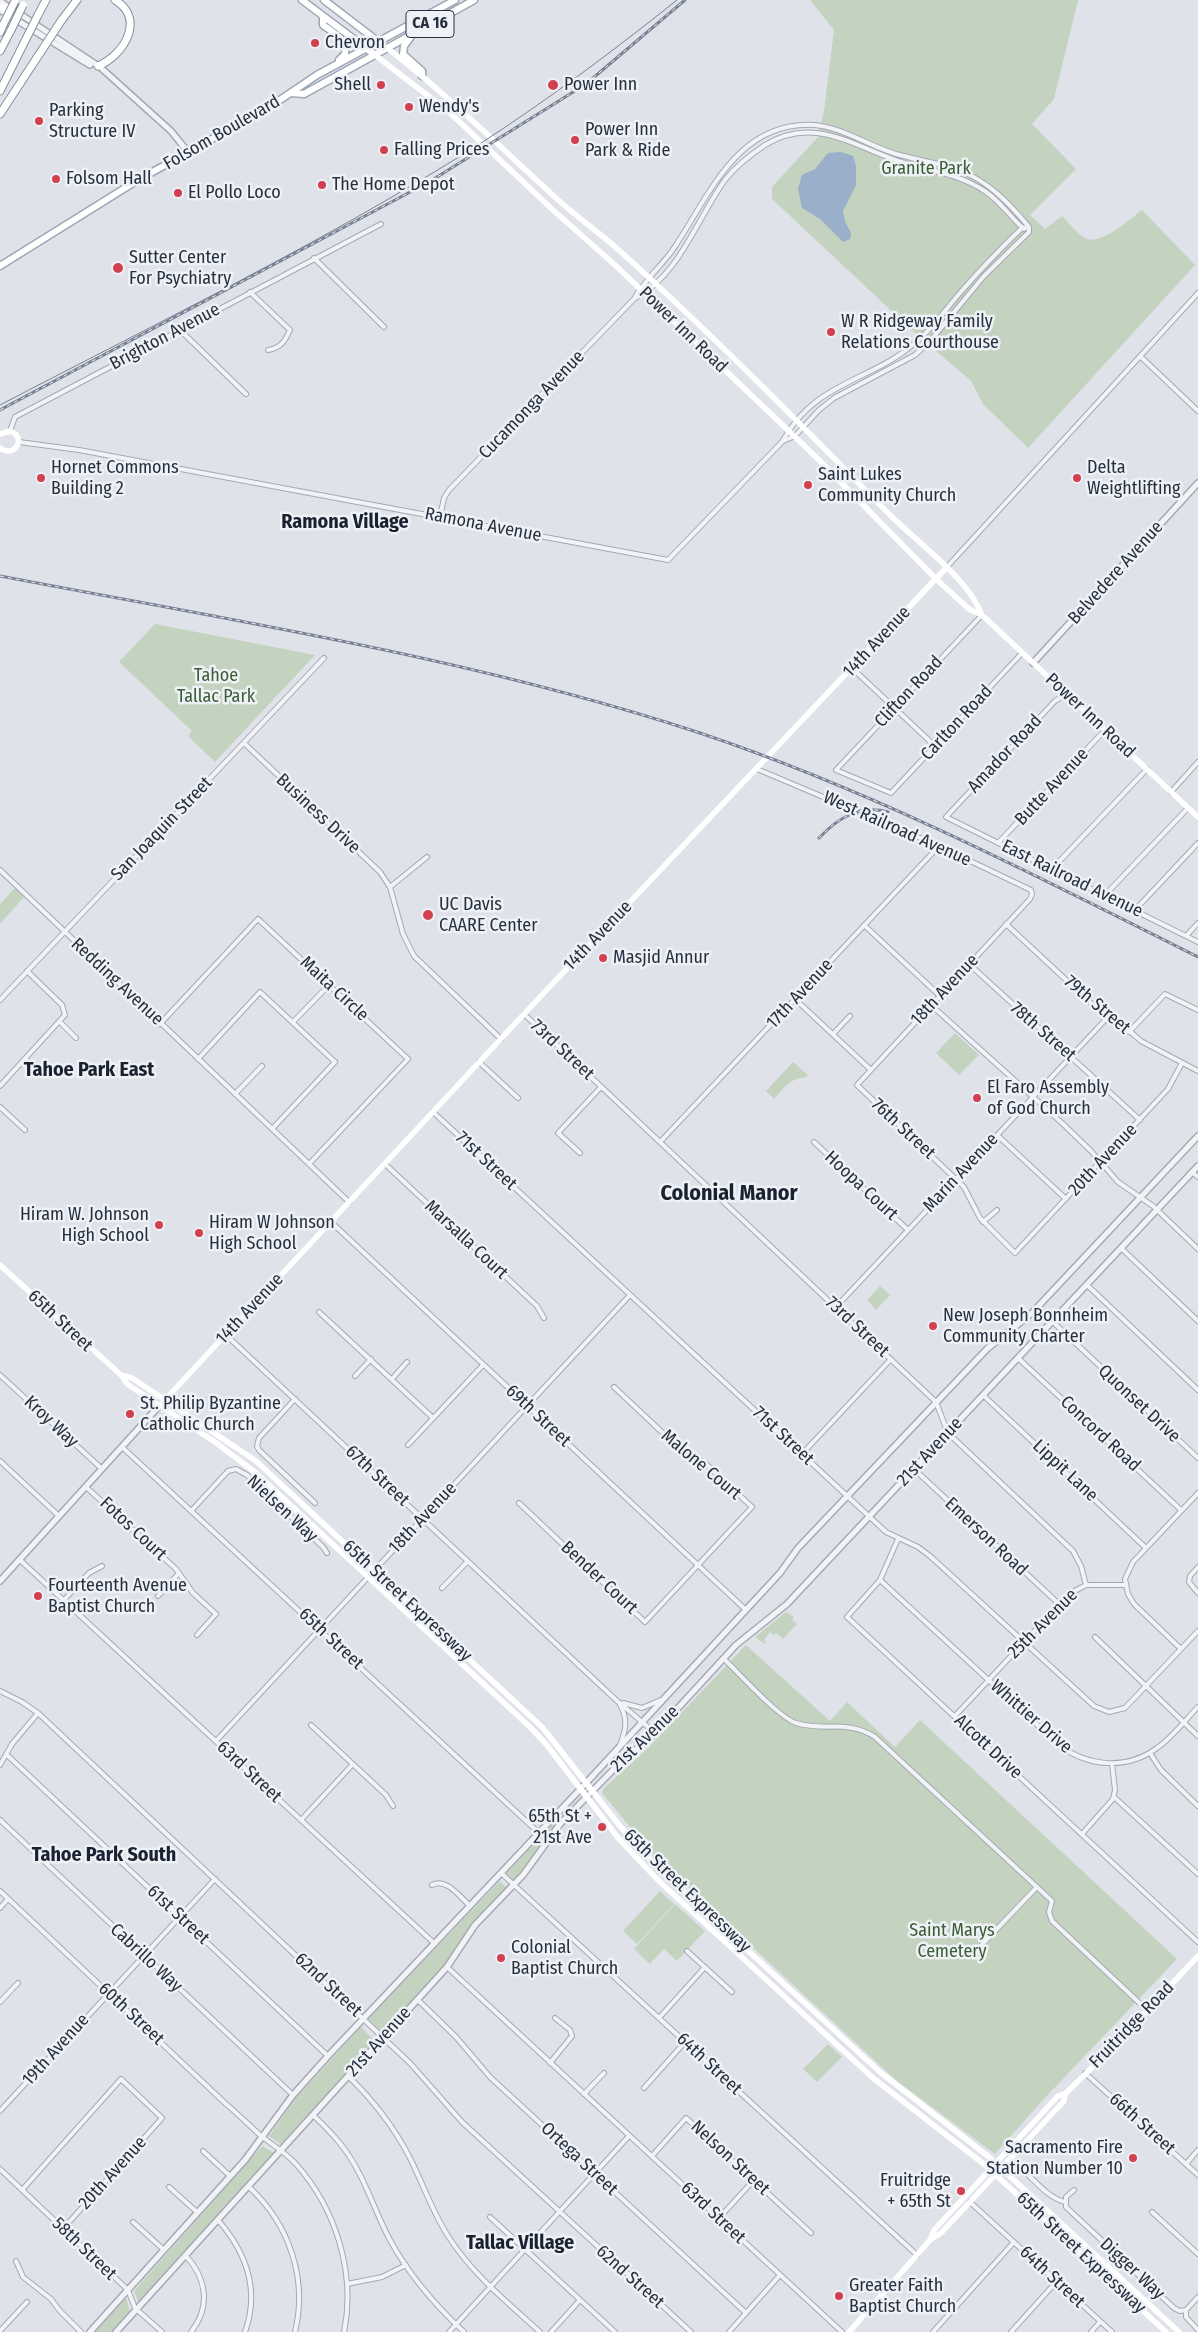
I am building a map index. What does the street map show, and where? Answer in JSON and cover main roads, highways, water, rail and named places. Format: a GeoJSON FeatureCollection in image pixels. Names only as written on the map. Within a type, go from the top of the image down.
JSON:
{"type":"FeatureCollection","features":[{"type":"Feature","properties":{"kind":"highway"},"geometry":{"type":"LineString","coordinates":[[2,28],[15,0]]}},
{"type":"Feature","properties":{"kind":"highway"},"geometry":{"type":"LineString","coordinates":[[0,91],[46,0]]}},
{"type":"Feature","properties":{"kind":"highway"},"geometry":{"type":"LineString","coordinates":[[0,114],[63,18],[77,0]]}},
{"type":"Feature","properties":{"kind":"highway"},"geometry":{"type":"LineString","coordinates":[[63,18],[82,0]]}},
{"type":"Feature","properties":{"kind":"highway"},"geometry":{"type":"LineString","coordinates":[[98,66],[107,62],[119,50],[130,30],[130,19],[126,8],[115,0]]}},
{"type":"Feature","properties":{"kind":"highway"},"geometry":{"type":"LineString","coordinates":[[0,50],[25,2]]}},
{"type":"Feature","properties":{"kind":"highway"},"geometry":{"type":"LineString","coordinates":[[0,8],[12,10]]}},
{"type":"Feature","properties":{"kind":"main road"},"geometry":{"type":"LineString","coordinates":[[302,0],[375,55]]}},
{"type":"Feature","properties":{"kind":"main road"},"geometry":{"type":"LineString","coordinates":[[324,0],[387,48]]}},
{"type":"Feature","properties":{"kind":"main road","name":"Folsom Boulevard"},"geometry":{"type":"LineString","coordinates":[[0,266],[118,192],[248,120],[291,93],[300,84],[445,3],[455,0]]}},
{"type":"Feature","properties":{"kind":"main road","name":"Folsom Boulevard"},"geometry":{"type":"LineString","coordinates":[[291,93],[304,94],[474,0]]}},
{"type":"Feature","properties":{"kind":"main road"},"geometry":{"type":"LineString","coordinates":[[323,16],[323,24],[342,39],[345,46],[345,54],[333,66]]}},
{"type":"Feature","properties":{"kind":"main road"},"geometry":{"type":"LineString","coordinates":[[416,32],[404,46],[403,51],[405,56],[422,71],[422,76]]}},
{"type":"Feature","properties":{"kind":"main road","name":"Power Inn Road"},"geometry":{"type":"LineString","coordinates":[[387,48],[422,76],[560,202],[604,237],[649,278],[798,420],[946,568],[976,600],[982,615]]}},
{"type":"Feature","properties":{"kind":"main road","name":"Power Inn Road"},"geometry":{"type":"LineString","coordinates":[[375,55],[449,112],[553,210],[640,288],[795,436],[936,579],[969,608],[982,615],[1198,818]]}},
{"type":"Feature","properties":{"kind":"main road","name":"Ramona Avenue"},"geometry":{"type":"LineString","coordinates":[[0,434],[10,431],[16,434],[19,442],[12,451],[5,451],[0,448]]}},
{"type":"Feature","properties":{"kind":"main road","name":"14th Avenue"},"geometry":{"type":"LineString","coordinates":[[159,1406],[524,1014],[946,568]]}},
{"type":"Feature","properties":{"kind":"main road","name":"65th Street"},"geometry":{"type":"LineString","coordinates":[[0,1265],[121,1376],[127,1384],[159,1406]]}},
{"type":"Feature","properties":{"kind":"main road","name":"65th Street"},"geometry":{"type":"LineString","coordinates":[[121,1376],[132,1378],[164,1400]]}},
{"type":"Feature","properties":{"kind":"main road","name":"65th Street Expressway"},"geometry":{"type":"LineString","coordinates":[[164,1400],[256,1461],[542,1727],[620,1826],[657,1867],[880,2072],[995,2162],[1176,2331]]}},
{"type":"Feature","properties":{"kind":"main road","name":"65th Street Expressway"},"geometry":{"type":"LineString","coordinates":[[159,1406],[249,1466],[530,1726],[619,1839],[666,1888],[873,2078],[995,2174],[1166,2332]]}},
{"type":"Feature","properties":{"kind":"main road","name":"Fruitridge Road"},"geometry":{"type":"LineString","coordinates":[[849,2332],[930,2240],[938,2225],[995,2162],[1058,2096],[1065,2094],[1148,2010],[1198,1956]]}},
{"type":"Feature","properties":{"kind":"main road","name":"Fruitridge Road"},"geometry":{"type":"LineString","coordinates":[[930,2240],[941,2233],[1064,2101],[1065,2094]]}},
{"type":"Feature","properties":{"kind":"water"},"geometry":{"type":"Polygon","coordinates":[[[841,152],[853,156],[856,166],[856,185],[843,211],[845,221],[851,233],[850,239],[843,242],[820,219],[802,208],[798,189],[802,175],[815,169],[828,153],[841,152]]]}},
{"type":"Feature","properties":{"kind":"tram line"},"geometry":{"type":"LineString","coordinates":[[0,405],[240,281],[417,182],[475,147],[553,94],[677,0]]}},
{"type":"Feature","properties":{"kind":"railway"},"geometry":{"type":"LineString","coordinates":[[0,410],[429,182],[586,84],[685,0]]}},
{"type":"Feature","properties":{"kind":"railway"},"geometry":{"type":"LineString","coordinates":[[0,576],[353,643],[440,662],[527,683],[700,733],[828,781],[891,808],[1014,865],[1198,957]]}},
{"type":"Feature","properties":{"kind":"railway"},"geometry":{"type":"LineString","coordinates":[[819,838],[834,824],[850,814],[868,810],[888,812]]}},
{"type":"Feature","properties":{"kind":"place","name":"Chevron"},"geometry":{"type":"Point","coordinates":[315,43]}},
{"type":"Feature","properties":{"kind":"place","name":"Shell"},"geometry":{"type":"Point","coordinates":[381,85]}},
{"type":"Feature","properties":{"kind":"place","name":"Power Inn"},"geometry":{"type":"Point","coordinates":[553,85]}},
{"type":"Feature","properties":{"kind":"place","name":"Wendy's"},"geometry":{"type":"Point","coordinates":[409,107]}},
{"type":"Feature","properties":{"kind":"place","name":"Parking Structure IV"},"geometry":{"type":"Point","coordinates":[39,121]}},
{"type":"Feature","properties":{"kind":"place","name":"Power Inn Park & Ride"},"geometry":{"type":"Point","coordinates":[575,140]}},
{"type":"Feature","properties":{"kind":"place","name":"Falling Prices"},"geometry":{"type":"Point","coordinates":[384,150]}},
{"type":"Feature","properties":{"kind":"place","name":"Folsom Hall"},"geometry":{"type":"Point","coordinates":[56,179]}},
{"type":"Feature","properties":{"kind":"place","name":"The Home Depot"},"geometry":{"type":"Point","coordinates":[322,185]}},
{"type":"Feature","properties":{"kind":"place","name":"El Pollo Loco"},"geometry":{"type":"Point","coordinates":[178,193]}},
{"type":"Feature","properties":{"kind":"place","name":"Sutter Center For Psychiatry"},"geometry":{"type":"Point","coordinates":[118,268]}},
{"type":"Feature","properties":{"kind":"place","name":"W R Ridgeway Family Relations Courthouse"},"geometry":{"type":"Point","coordinates":[831,332]}},
{"type":"Feature","properties":{"kind":"place","name":"Hornet Commons Building 2"},"geometry":{"type":"Point","coordinates":[41,478]}},
{"type":"Feature","properties":{"kind":"place","name":"Delta Weightlifting"},"geometry":{"type":"Point","coordinates":[1077,478]}},
{"type":"Feature","properties":{"kind":"place","name":"Saint Lukes Community Church"},"geometry":{"type":"Point","coordinates":[808,485]}},
{"type":"Feature","properties":{"kind":"place","name":"UC Davis CAARE Center"},"geometry":{"type":"Point","coordinates":[428,915]}},
{"type":"Feature","properties":{"kind":"place","name":"Masjid Annur"},"geometry":{"type":"Point","coordinates":[603,958]}},
{"type":"Feature","properties":{"kind":"place","name":"El Faro Assembly of God Church"},"geometry":{"type":"Point","coordinates":[977,1098]}},
{"type":"Feature","properties":{"kind":"place","name":"Hiram W. Johnson High School"},"geometry":{"type":"Point","coordinates":[159,1225]}},
{"type":"Feature","properties":{"kind":"place","name":"Hiram W Johnson High School"},"geometry":{"type":"Point","coordinates":[199,1233]}},
{"type":"Feature","properties":{"kind":"place","name":"New Joseph Bonnheim Community Charter"},"geometry":{"type":"Point","coordinates":[933,1326]}},
{"type":"Feature","properties":{"kind":"place","name":"St. Philip Byzantine Catholic Church"},"geometry":{"type":"Point","coordinates":[130,1414]}},
{"type":"Feature","properties":{"kind":"place","name":"Fourteenth Avenue Baptist Church"},"geometry":{"type":"Point","coordinates":[38,1596]}},
{"type":"Feature","properties":{"kind":"place","name":"65th St + 21st Ave"},"geometry":{"type":"Point","coordinates":[602,1827]}},
{"type":"Feature","properties":{"kind":"place","name":"Colonial Baptist Church"},"geometry":{"type":"Point","coordinates":[501,1958]}},
{"type":"Feature","properties":{"kind":"place","name":"Sacramento Fire Station Number 10"},"geometry":{"type":"Point","coordinates":[1133,2158]}},
{"type":"Feature","properties":{"kind":"place","name":"Fruitridge + 65th St"},"geometry":{"type":"Point","coordinates":[961,2191]}},
{"type":"Feature","properties":{"kind":"place","name":"Greater Faith Baptist Church"},"geometry":{"type":"Point","coordinates":[839,2296]}},
{"type":"Feature","properties":{"kind":"district","name":"Ramona Village"},"geometry":{"type":"Point","coordinates":[345,522]}},
{"type":"Feature","properties":{"kind":"district","name":"Tahoe Park East"},"geometry":{"type":"Point","coordinates":[89,1070]}},
{"type":"Feature","properties":{"kind":"district","name":"Colonial Manor"},"geometry":{"type":"Point","coordinates":[729,1194]}},
{"type":"Feature","properties":{"kind":"district","name":"Tahoe Park South"},"geometry":{"type":"Point","coordinates":[104,1855]}},
{"type":"Feature","properties":{"kind":"district","name":"Tallac Village"},"geometry":{"type":"Point","coordinates":[520,2243]}},
{"type":"Feature","properties":{"kind":"park label","name":"Granite Park"},"geometry":{"type":"Point","coordinates":[926,169]}},
{"type":"Feature","properties":{"kind":"park label","name":"Tahoe Tallac Park"},"geometry":{"type":"Point","coordinates":[216,686]}},
{"type":"Feature","properties":{"kind":"park label","name":"Saint Marys Cemetery"},"geometry":{"type":"Point","coordinates":[952,1941]}}]}
